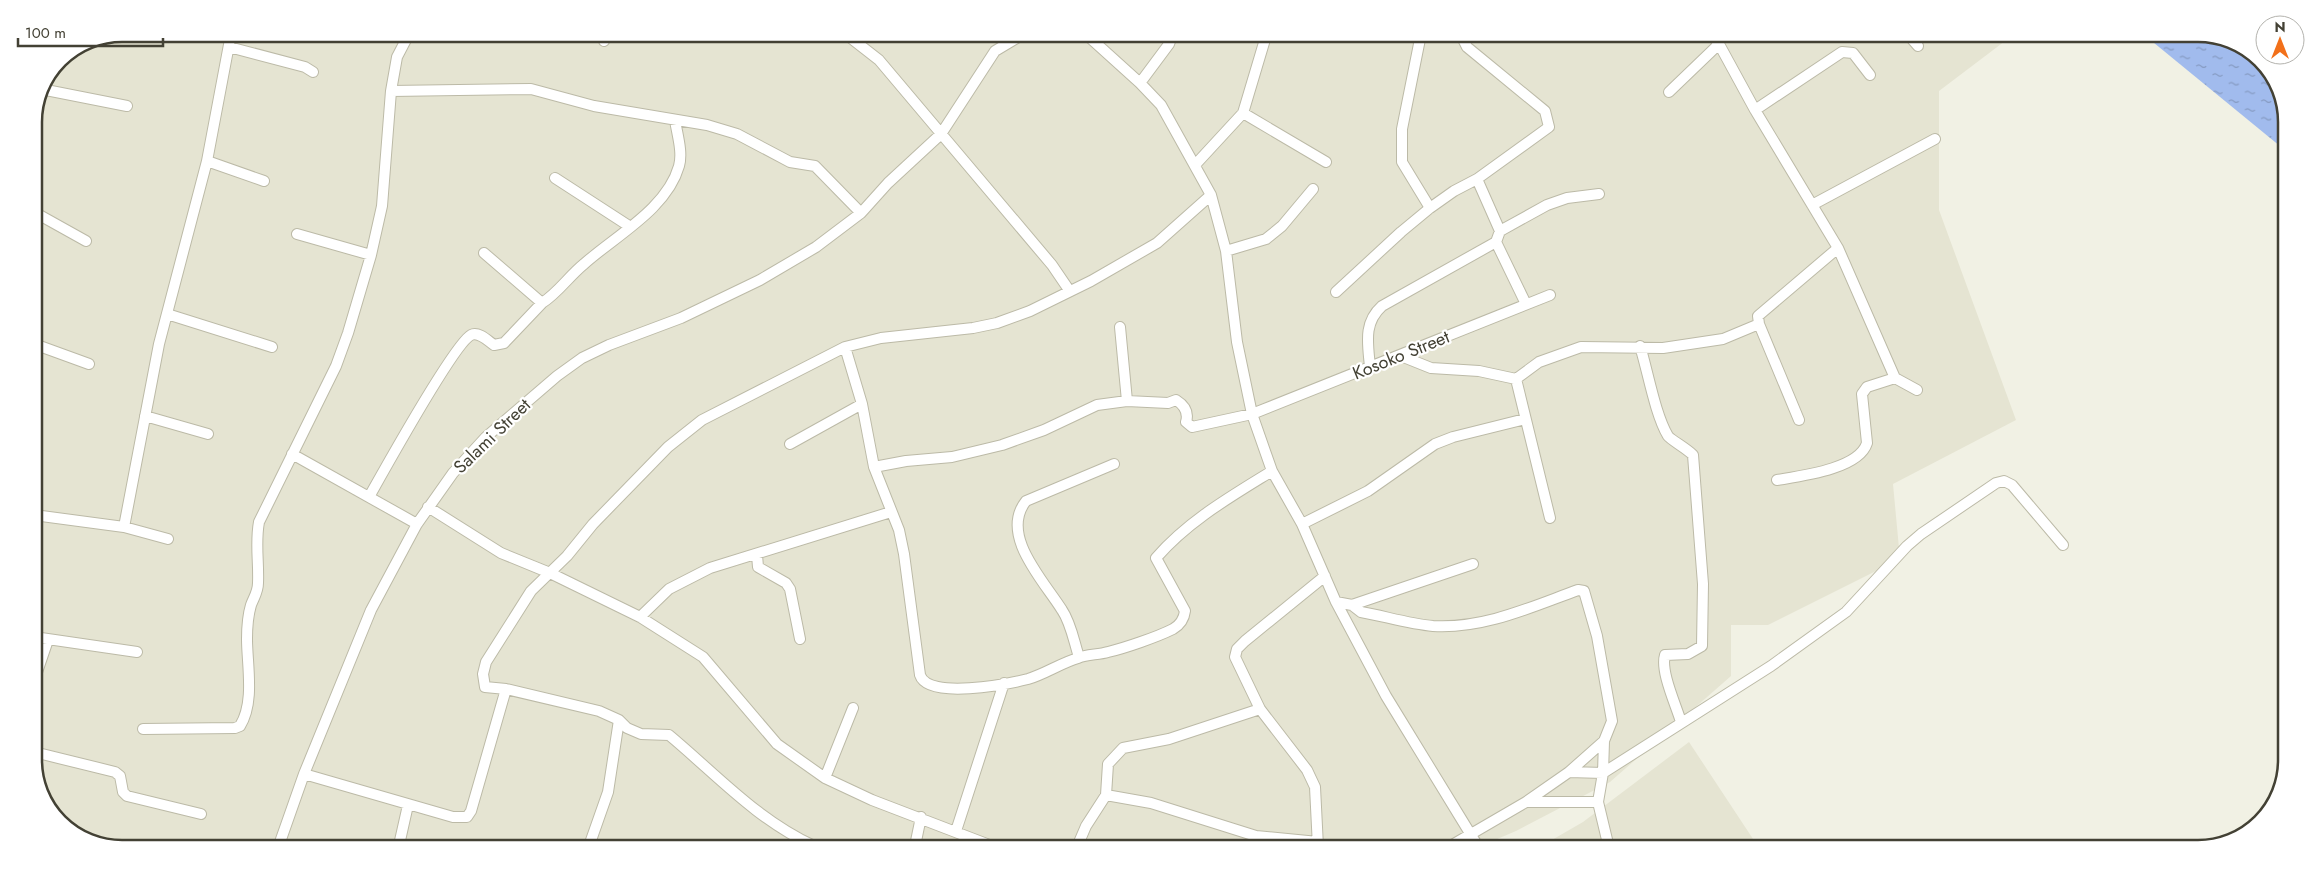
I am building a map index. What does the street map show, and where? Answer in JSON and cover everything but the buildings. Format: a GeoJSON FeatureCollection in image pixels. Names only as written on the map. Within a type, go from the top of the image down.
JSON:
{"type":"FeatureCollection","features":[{"type":"Feature","properties":{"kind":"street"},"geometry":{"type":"LineString","coordinates":[[124,527],[167,314],[207,161],[230,42]]}},
{"type":"Feature","properties":{"kind":"street"},"geometry":{"type":"LineString","coordinates":[[143,729],[235,728],[244,721],[247,702],[249,613],[257,593],[258,582],[257,533],[259,522],[336,366],[371,254],[382,206],[391,90],[397,57],[405,42]]}},
{"type":"Feature","properties":{"kind":"street"},"geometry":{"type":"LineString","coordinates":[[856,42],[879,60],[1046,257],[1069,290]]}},
{"type":"Feature","properties":{"kind":"street"},"geometry":{"type":"LineString","coordinates":[[941,134],[989,59],[995,51],[1010,42]]}},
{"type":"Feature","properties":{"kind":"street"},"geometry":{"type":"LineString","coordinates":[[1095,42],[1140,83],[1161,106],[1211,195],[1226,251],[1237,342],[1252,414],[1272,471],[1302,524],[1336,602],[1386,696],[1474,840]]}},
{"type":"Feature","properties":{"kind":"street"},"geometry":{"type":"LineString","coordinates":[[1140,83],[1170,42]]}},
{"type":"Feature","properties":{"kind":"street"},"geometry":{"type":"LineString","coordinates":[[1195,165],[1243,113],[1264,42]]}},
{"type":"Feature","properties":{"kind":"street"},"geometry":{"type":"LineString","coordinates":[[1419,42],[1402,129],[1402,162],[1430,208]]}},
{"type":"Feature","properties":{"kind":"street"},"geometry":{"type":"LineString","coordinates":[[1336,292],[1430,208],[1454,191],[1477,179],[1549,127],[1545,111],[1467,47],[1464,42]]}},
{"type":"Feature","properties":{"kind":"street"},"geometry":{"type":"LineString","coordinates":[[1669,92],[1714,42]]}},
{"type":"Feature","properties":{"kind":"street"},"geometry":{"type":"LineString","coordinates":[[1717,42],[1755,110],[1838,248],[1895,378],[1917,390]]}},
{"type":"Feature","properties":{"kind":"street"},"geometry":{"type":"LineString","coordinates":[[1914,42],[1918,46]]}},
{"type":"Feature","properties":{"kind":"street"},"geometry":{"type":"LineString","coordinates":[[229,47],[305,67],[314,72]]}},
{"type":"Feature","properties":{"kind":"street"},"geometry":{"type":"LineString","coordinates":[[1755,110],[1842,52],[1853,53],[1870,75]]}},
{"type":"Feature","properties":{"kind":"street"},"geometry":{"type":"LineString","coordinates":[[391,90],[531,89],[594,106],[729,130],[790,162],[812,165],[862,213]]}},
{"type":"Feature","properties":{"kind":"street"},"geometry":{"type":"LineString","coordinates":[[50,91],[126,106]]}},
{"type":"Feature","properties":{"kind":"street"},"geometry":{"type":"LineString","coordinates":[[1243,113],[1326,162]]}},
{"type":"Feature","properties":{"kind":"street"},"geometry":{"type":"LineString","coordinates":[[368,497],[451,360],[467,338],[477,334],[494,345],[504,344],[542,303],[584,264],[659,202],[679,167],[680,158],[674,120]]}},
{"type":"Feature","properties":{"kind":"street","name":"Salami Street"},"geometry":{"type":"LineString","coordinates":[[281,840],[304,774],[371,610],[428,507],[453,473],[486,437],[557,376],[582,358],[609,345],[681,318],[760,280],[816,247],[862,213],[888,184],[941,134]]}},
{"type":"Feature","properties":{"kind":"street"},"geometry":{"type":"LineString","coordinates":[[1812,205],[1935,139]]}},
{"type":"Feature","properties":{"kind":"street"},"geometry":{"type":"LineString","coordinates":[[207,161],[264,181]]}},
{"type":"Feature","properties":{"kind":"street"},"geometry":{"type":"LineString","coordinates":[[555,178],[629,226]]}},
{"type":"Feature","properties":{"kind":"street"},"geometry":{"type":"LineString","coordinates":[[1477,179],[1500,231]]}},
{"type":"Feature","properties":{"kind":"street"},"geometry":{"type":"LineString","coordinates":[[1226,251],[1266,239],[1282,226],[1313,189]]}},
{"type":"Feature","properties":{"kind":"street"},"geometry":{"type":"LineString","coordinates":[[1370,367],[1368,327],[1374,313],[1394,297],[1496,242],[1500,231],[1547,205],[1567,198],[1599,194]]}},
{"type":"Feature","properties":{"kind":"street"},"geometry":{"type":"LineString","coordinates":[[803,840],[770,821],[739,798],[669,735],[641,734],[627,728],[620,720],[599,712],[506,689],[485,687],[483,674],[486,662],[531,591],[567,556],[593,524],[685,431],[757,391],[845,347],[881,338],[948,332],[997,323],[1030,311],[1069,290],[1091,281],[1157,243],[1211,195]]}},
{"type":"Feature","properties":{"kind":"street"},"geometry":{"type":"LineString","coordinates":[[42,217],[86,241]]}},
{"type":"Feature","properties":{"kind":"street"},"geometry":{"type":"LineString","coordinates":[[297,234],[371,254]]}},
{"type":"Feature","properties":{"kind":"street"},"geometry":{"type":"LineString","coordinates":[[1496,242],[1526,304]]}},
{"type":"Feature","properties":{"kind":"street"},"geometry":{"type":"LineString","coordinates":[[1798,420],[1759,324],[1758,316],[1838,248]]}},
{"type":"Feature","properties":{"kind":"street"},"geometry":{"type":"LineString","coordinates":[[484,253],[542,303]]}},
{"type":"Feature","properties":{"kind":"street","name":"Kosoko Street"},"geometry":{"type":"LineString","coordinates":[[1127,401],[1168,402],[1176,400],[1185,408],[1188,417],[1186,422],[1192,427],[1252,414],[1550,295]]}},
{"type":"Feature","properties":{"kind":"street"},"geometry":{"type":"LineString","coordinates":[[167,314],[272,347]]}},
{"type":"Feature","properties":{"kind":"street"},"geometry":{"type":"LineString","coordinates":[[1401,356],[1431,368],[1479,371],[1516,379],[1539,362],[1581,347],[1640,346],[1663,348],[1723,339],[1759,324]]}},
{"type":"Feature","properties":{"kind":"street"},"geometry":{"type":"LineString","coordinates":[[874,467],[976,452],[1026,438],[1097,405],[1127,401],[1120,327]]}},
{"type":"Feature","properties":{"kind":"street"},"geometry":{"type":"LineString","coordinates":[[1640,346],[1660,419],[1669,438],[1685,446],[1693,455],[1703,584],[1702,646],[1688,654],[1664,655],[1663,659],[1666,678],[1681,722]]}},
{"type":"Feature","properties":{"kind":"street"},"geometry":{"type":"LineString","coordinates":[[42,347],[89,364]]}},
{"type":"Feature","properties":{"kind":"street"},"geometry":{"type":"LineString","coordinates":[[845,347],[862,404],[874,467],[899,530],[922,680],[927,684],[945,689],[1004,683],[1030,678],[1079,657],[1108,652],[1173,629],[1184,618],[1185,611],[1156,558],[1169,542],[1193,522],[1272,471]]}},
{"type":"Feature","properties":{"kind":"street"},"geometry":{"type":"LineString","coordinates":[[1776,480],[1819,473],[1859,456],[1865,451],[1867,443],[1862,394],[1867,387],[1895,378]]}},
{"type":"Feature","properties":{"kind":"street"},"geometry":{"type":"LineString","coordinates":[[1516,379],[1550,518]]}},
{"type":"Feature","properties":{"kind":"street"},"geometry":{"type":"LineString","coordinates":[[790,444],[862,404]]}},
{"type":"Feature","properties":{"kind":"street"},"geometry":{"type":"LineString","coordinates":[[145,416],[208,434]]}},
{"type":"Feature","properties":{"kind":"street"},"geometry":{"type":"LineString","coordinates":[[1302,524],[1368,491],[1435,444],[1453,437],[1525,419]]}},
{"type":"Feature","properties":{"kind":"street"},"geometry":{"type":"LineString","coordinates":[[292,454],[417,524]]}},
{"type":"Feature","properties":{"kind":"street"},"geometry":{"type":"LineString","coordinates":[[1079,657],[1062,609],[1033,571],[1018,530],[1018,510],[1026,501],[1114,464]]}},
{"type":"Feature","properties":{"kind":"street"},"geometry":{"type":"LineString","coordinates":[[1569,772],[1603,773],[1771,666],[1840,617],[1907,546],[1996,483],[2004,481],[2012,485],[2063,544]]}},
{"type":"Feature","properties":{"kind":"street"},"geometry":{"type":"LineString","coordinates":[[428,507],[501,553],[550,573],[640,617],[703,657],[777,744],[825,778],[872,800],[978,840]]}},
{"type":"Feature","properties":{"kind":"street"},"geometry":{"type":"LineString","coordinates":[[640,617],[669,588],[710,568],[756,556],[891,512]]}},
{"type":"Feature","properties":{"kind":"street"},"geometry":{"type":"LineString","coordinates":[[43,516],[124,527],[168,539]]}},
{"type":"Feature","properties":{"kind":"street"},"geometry":{"type":"LineString","coordinates":[[756,556],[758,567],[786,583],[790,589],[800,639]]}},
{"type":"Feature","properties":{"kind":"street"},"geometry":{"type":"LineString","coordinates":[[1352,605],[1473,564]]}},
{"type":"Feature","properties":{"kind":"street"},"geometry":{"type":"LineString","coordinates":[[1318,840],[1315,787],[1307,770],[1260,709],[1235,657],[1237,649],[1324,576]]}},
{"type":"Feature","properties":{"kind":"street"},"geometry":{"type":"LineString","coordinates":[[1336,602],[1352,605],[1361,612],[1430,626],[1458,625],[1502,617],[1582,590],[1585,592],[1597,636],[1612,721],[1604,741],[1603,773],[1598,802],[1607,840]]}},
{"type":"Feature","properties":{"kind":"street"},"geometry":{"type":"LineString","coordinates":[[43,639],[137,652]]}},
{"type":"Feature","properties":{"kind":"street"},"geometry":{"type":"LineString","coordinates":[[43,655],[48,640]]}},
{"type":"Feature","properties":{"kind":"street"},"geometry":{"type":"LineString","coordinates":[[956,831],[1004,683]]}},
{"type":"Feature","properties":{"kind":"street"},"geometry":{"type":"LineString","coordinates":[[304,774],[453,817],[467,817],[471,811],[506,689]]}},
{"type":"Feature","properties":{"kind":"street"},"geometry":{"type":"LineString","coordinates":[[825,778],[853,708]]}},
{"type":"Feature","properties":{"kind":"street"},"geometry":{"type":"LineString","coordinates":[[1081,840],[1086,826],[1106,795],[1108,764],[1124,748],[1169,739],[1260,709]]}},
{"type":"Feature","properties":{"kind":"street"},"geometry":{"type":"LineString","coordinates":[[591,840],[608,792],[620,720]]}},
{"type":"Feature","properties":{"kind":"street"},"geometry":{"type":"LineString","coordinates":[[1461,840],[1470,833],[1526,802],[1569,772],[1604,741]]}},
{"type":"Feature","properties":{"kind":"street"},"geometry":{"type":"LineString","coordinates":[[43,754],[116,772],[120,776],[123,792],[127,796],[201,814]]}},
{"type":"Feature","properties":{"kind":"street"},"geometry":{"type":"LineString","coordinates":[[1106,795],[1151,803],[1256,836],[1284,840]]}},
{"type":"Feature","properties":{"kind":"street"},"geometry":{"type":"LineString","coordinates":[[1526,802],[1598,802]]}},
{"type":"Feature","properties":{"kind":"street"},"geometry":{"type":"LineString","coordinates":[[400,840],[408,805]]}},
{"type":"Feature","properties":{"kind":"street"},"geometry":{"type":"LineString","coordinates":[[916,840],[921,817]]}},
{"type":"Feature","properties":{"kind":"shaded area"},"geometry":{"type":"Polygon","coordinates":[[[122,42],[2004,42],[1939,91],[1939,210],[2016,420],[1893,484],[1900,559],[1768,625],[1731,625],[1731,676],[1610,782],[1495,840],[122,840],[107,839],[87,832],[66,817],[53,801],[44,776],[43,766],[42,122],[44,107],[56,78],[78,56],[107,44],[122,42]]]}},
{"type":"Feature","properties":{"kind":"shaded area"},"geometry":{"type":"Polygon","coordinates":[[[1689,742],[1754,840],[1552,840],[1583,822],[1689,742]]]}},
{"type":"Feature","properties":{"kind":"water"},"geometry":{"type":"Polygon","coordinates":[[[2153,42],[2198,42],[2213,44],[2238,53],[2254,66],[2267,82],[2276,107],[2277,144],[2153,42]]]}}]}
